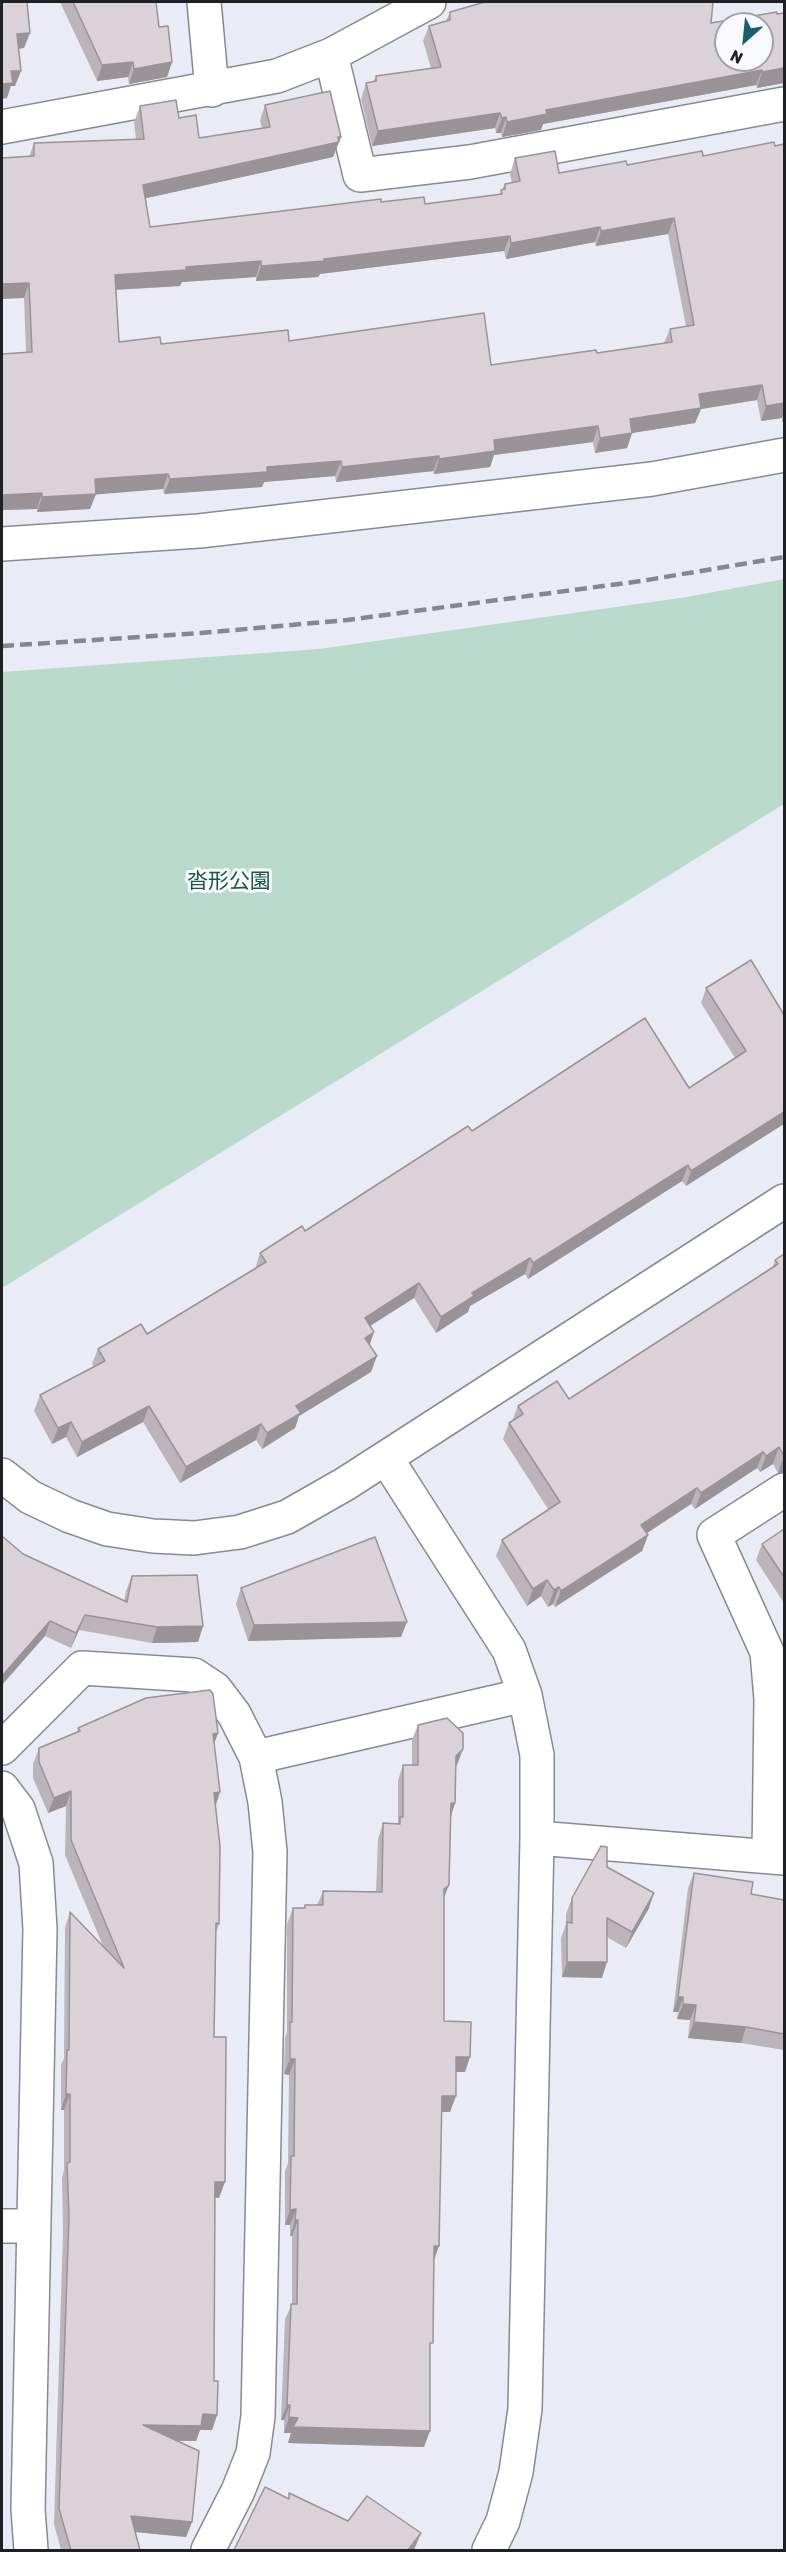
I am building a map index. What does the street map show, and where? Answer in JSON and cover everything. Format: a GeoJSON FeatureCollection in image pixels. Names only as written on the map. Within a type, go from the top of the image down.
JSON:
{"type":"FeatureCollection","features":[{"type":"Feature","properties":{"kind":"street"},"geometry":{"type":"LineString","coordinates":[[204,2],[212,90]]}},
{"type":"Feature","properties":{"kind":"street"},"geometry":{"type":"LineString","coordinates":[[2,127],[278,76],[331,55],[429,2]]}},
{"type":"Feature","properties":{"kind":"street"},"geometry":{"type":"LineString","coordinates":[[331,55],[360,175],[470,162],[784,104]]}},
{"type":"Feature","properties":{"kind":"street"},"geometry":{"type":"LineString","coordinates":[[2,544],[234,528],[652,479],[784,455]]}},
{"type":"Feature","properties":{"kind":"street"},"geometry":{"type":"LineString","coordinates":[[2,1475],[30,1497],[70,1516],[107,1529],[153,1536],[194,1538],[240,1532],[287,1517],[386,1458],[784,1201]]}},
{"type":"Feature","properties":{"kind":"street"},"geometry":{"type":"LineString","coordinates":[[386,1458],[509,1650],[525,1695],[537,1755],[525,2409],[516,2472],[503,2521],[489,2550]]}},
{"type":"Feature","properties":{"kind":"street"},"geometry":{"type":"LineString","coordinates":[[537,1838],[777,1857],[771,1699],[776,1651],[714,1535],[784,1490]]}},
{"type":"Feature","properties":{"kind":"street"},"geometry":{"type":"LineString","coordinates":[[2,1748],[82,1668],[194,1676],[215,1689],[234,1714],[256,1757],[265,1802],[270,1852],[258,2416],[253,2453],[238,2491],[208,2550]]}},
{"type":"Feature","properties":{"kind":"street"},"geometry":{"type":"LineString","coordinates":[[256,1757],[525,1695]]}},
{"type":"Feature","properties":{"kind":"street"},"geometry":{"type":"LineString","coordinates":[[2,1788],[18,1809],[36,1863],[40,1929],[28,2509],[32,2550]]}},
{"type":"Feature","properties":{"kind":"street"},"geometry":{"type":"LineString","coordinates":[[2,2226],[34,2226]]}},
{"type":"Feature","properties":{"kind":"green space","name":"沓形公園"},"geometry":{"type":"Polygon","coordinates":[[[784,579],[784,804],[2,1288],[2,672],[319,649],[687,597],[784,579]]]}},
{"type":"Feature","properties":{"kind":"building"},"geometry":{"type":"Polygon","coordinates":[[[2,2],[27,2],[30,33],[17,34],[21,71],[11,71],[13,83],[2,84],[2,2]]]}},
{"type":"Feature","properties":{"kind":"building"},"geometry":{"type":"Polygon","coordinates":[[[73,2],[156,2],[159,27],[168,26],[172,62],[134,69],[133,62],[102,65],[73,2]]]}},
{"type":"Feature","properties":{"kind":"building"},"geometry":{"type":"Polygon","coordinates":[[[485,2],[713,2],[711,23],[714,22],[714,72],[751,72],[546,110],[547,114],[507,122],[506,117],[502,118],[500,113],[378,131],[366,83],[376,81],[376,76],[441,67],[429,26],[450,20],[450,12],[485,2]]]}},
{"type":"Feature","properties":{"kind":"building"},"geometry":{"type":"Polygon","coordinates":[[[774,12],[777,12],[777,14],[784,13],[784,68],[774,70],[774,12]]]}},
{"type":"Feature","properties":{"kind":"building"},"geometry":{"type":"Polygon","coordinates":[[[330,91],[341,137],[338,137],[339,142],[143,185],[150,227],[381,199],[381,202],[424,197],[425,204],[502,194],[501,190],[505,189],[505,184],[520,181],[515,158],[555,151],[559,173],[626,161],[627,165],[702,151],[703,156],[774,142],[775,146],[784,144],[784,403],[766,406],[762,385],[699,394],[701,408],[630,419],[632,433],[600,438],[598,426],[494,440],[495,451],[439,459],[439,456],[342,467],[341,461],[267,467],[267,472],[170,479],[168,474],[95,479],[96,494],[42,497],[42,493],[2,495],[2,354],[32,352],[29,283],[2,284],[2,158],[34,156],[34,143],[144,139],[140,106],[176,100],[179,118],[196,115],[199,138],[270,127],[265,105],[330,91]],[[674,218],[601,231],[600,227],[511,243],[510,236],[324,259],[324,261],[261,266],[261,261],[115,275],[119,342],[160,337],[161,344],[288,330],[289,341],[484,313],[491,365],[672,342],[670,329],[694,325],[674,218]]]}},
{"type":"Feature","properties":{"kind":"building"},"geometry":{"type":"Polygon","coordinates":[[[751,960],[784,1015],[784,1112],[691,1171],[688,1165],[533,1263],[530,1258],[472,1293],[474,1296],[441,1317],[419,1283],[365,1318],[374,1332],[365,1338],[377,1356],[296,1406],[301,1413],[267,1433],[261,1424],[186,1467],[149,1406],[82,1442],[71,1422],[58,1428],[40,1395],[105,1361],[98,1349],[141,1324],[147,1334],[266,1262],[260,1253],[302,1226],[305,1231],[468,1126],[472,1131],[645,1018],[689,1088],[746,1051],[706,988],[751,960]]]}},
{"type":"Feature","properties":{"kind":"building"},"geometry":{"type":"Polygon","coordinates":[[[784,1254],[784,1456],[779,1447],[766,1456],[763,1452],[701,1493],[697,1488],[641,1525],[648,1535],[561,1591],[559,1587],[554,1590],[547,1580],[533,1589],[502,1540],[560,1502],[509,1423],[523,1414],[518,1406],[557,1381],[569,1399],[778,1264],[775,1260],[784,1254]]]}},
{"type":"Feature","properties":{"kind":"building"},"geometry":{"type":"Polygon","coordinates":[[[784,1529],[784,1577],[762,1544],[784,1529]]]}},
{"type":"Feature","properties":{"kind":"building"},"geometry":{"type":"Polygon","coordinates":[[[2,1536],[23,1554],[127,1602],[132,1576],[197,1575],[203,1626],[157,1627],[85,1615],[76,1633],[50,1621],[2,1676],[2,1536]]]}},
{"type":"Feature","properties":{"kind":"building"},"geometry":{"type":"Polygon","coordinates":[[[375,1537],[407,1622],[254,1625],[241,1588],[375,1537]]]}},
{"type":"Feature","properties":{"kind":"building"},"geometry":{"type":"Polygon","coordinates":[[[210,1690],[213,1694],[218,1733],[213,1734],[220,1792],[214,1793],[220,1846],[214,2037],[226,2037],[225,2182],[215,2182],[214,2381],[218,2381],[217,2415],[203,2414],[201,2426],[143,2425],[199,2451],[192,2522],[131,2516],[140,2550],[71,2550],[59,2509],[69,2216],[67,2163],[70,2162],[70,2094],[66,2094],[67,2050],[69,2050],[70,1912],[124,1968],[71,1840],[71,1791],[54,1798],[39,1762],[39,1748],[80,1731],[78,1728],[146,1698],[210,1690]]]}},
{"type":"Feature","properties":{"kind":"building"},"geometry":{"type":"Polygon","coordinates":[[[447,1718],[463,1733],[463,1749],[456,1756],[455,1803],[451,1803],[449,1885],[444,1889],[444,2021],[471,2022],[470,2057],[456,2057],[456,2096],[442,2096],[439,2246],[434,2246],[433,2343],[430,2343],[430,2431],[293,2427],[298,2418],[289,2417],[290,2405],[287,2405],[291,2304],[297,2304],[298,2220],[295,2220],[296,2209],[290,2210],[291,2156],[294,2156],[295,2059],[290,2059],[293,1908],[323,1905],[323,1891],[382,1892],[383,1823],[400,1824],[400,1817],[403,1817],[403,1765],[418,1765],[418,1725],[447,1718]]]}},
{"type":"Feature","properties":{"kind":"building"},"geometry":{"type":"Polygon","coordinates":[[[601,1846],[607,1847],[607,1867],[654,1893],[632,1932],[607,1918],[607,1962],[567,1962],[567,1922],[572,1923],[572,1898],[601,1846]]]}},
{"type":"Feature","properties":{"kind":"building"},"geometry":{"type":"Polygon","coordinates":[[[694,1873],[753,1882],[751,1894],[784,1900],[784,2034],[746,2027],[694,2022],[696,2005],[683,2004],[683,1997],[678,1997],[694,1873]]]}},
{"type":"Feature","properties":{"kind":"building"},"geometry":{"type":"Polygon","coordinates":[[[265,2487],[289,2499],[289,2493],[348,2521],[367,2496],[421,2533],[408,2550],[234,2550],[265,2487]]]}},
{"type":"Feature","properties":{"kind":"railway"},"geometry":{"type":"LineString","coordinates":[[2,646],[201,633],[347,620],[641,581],[784,557]]}}]}
